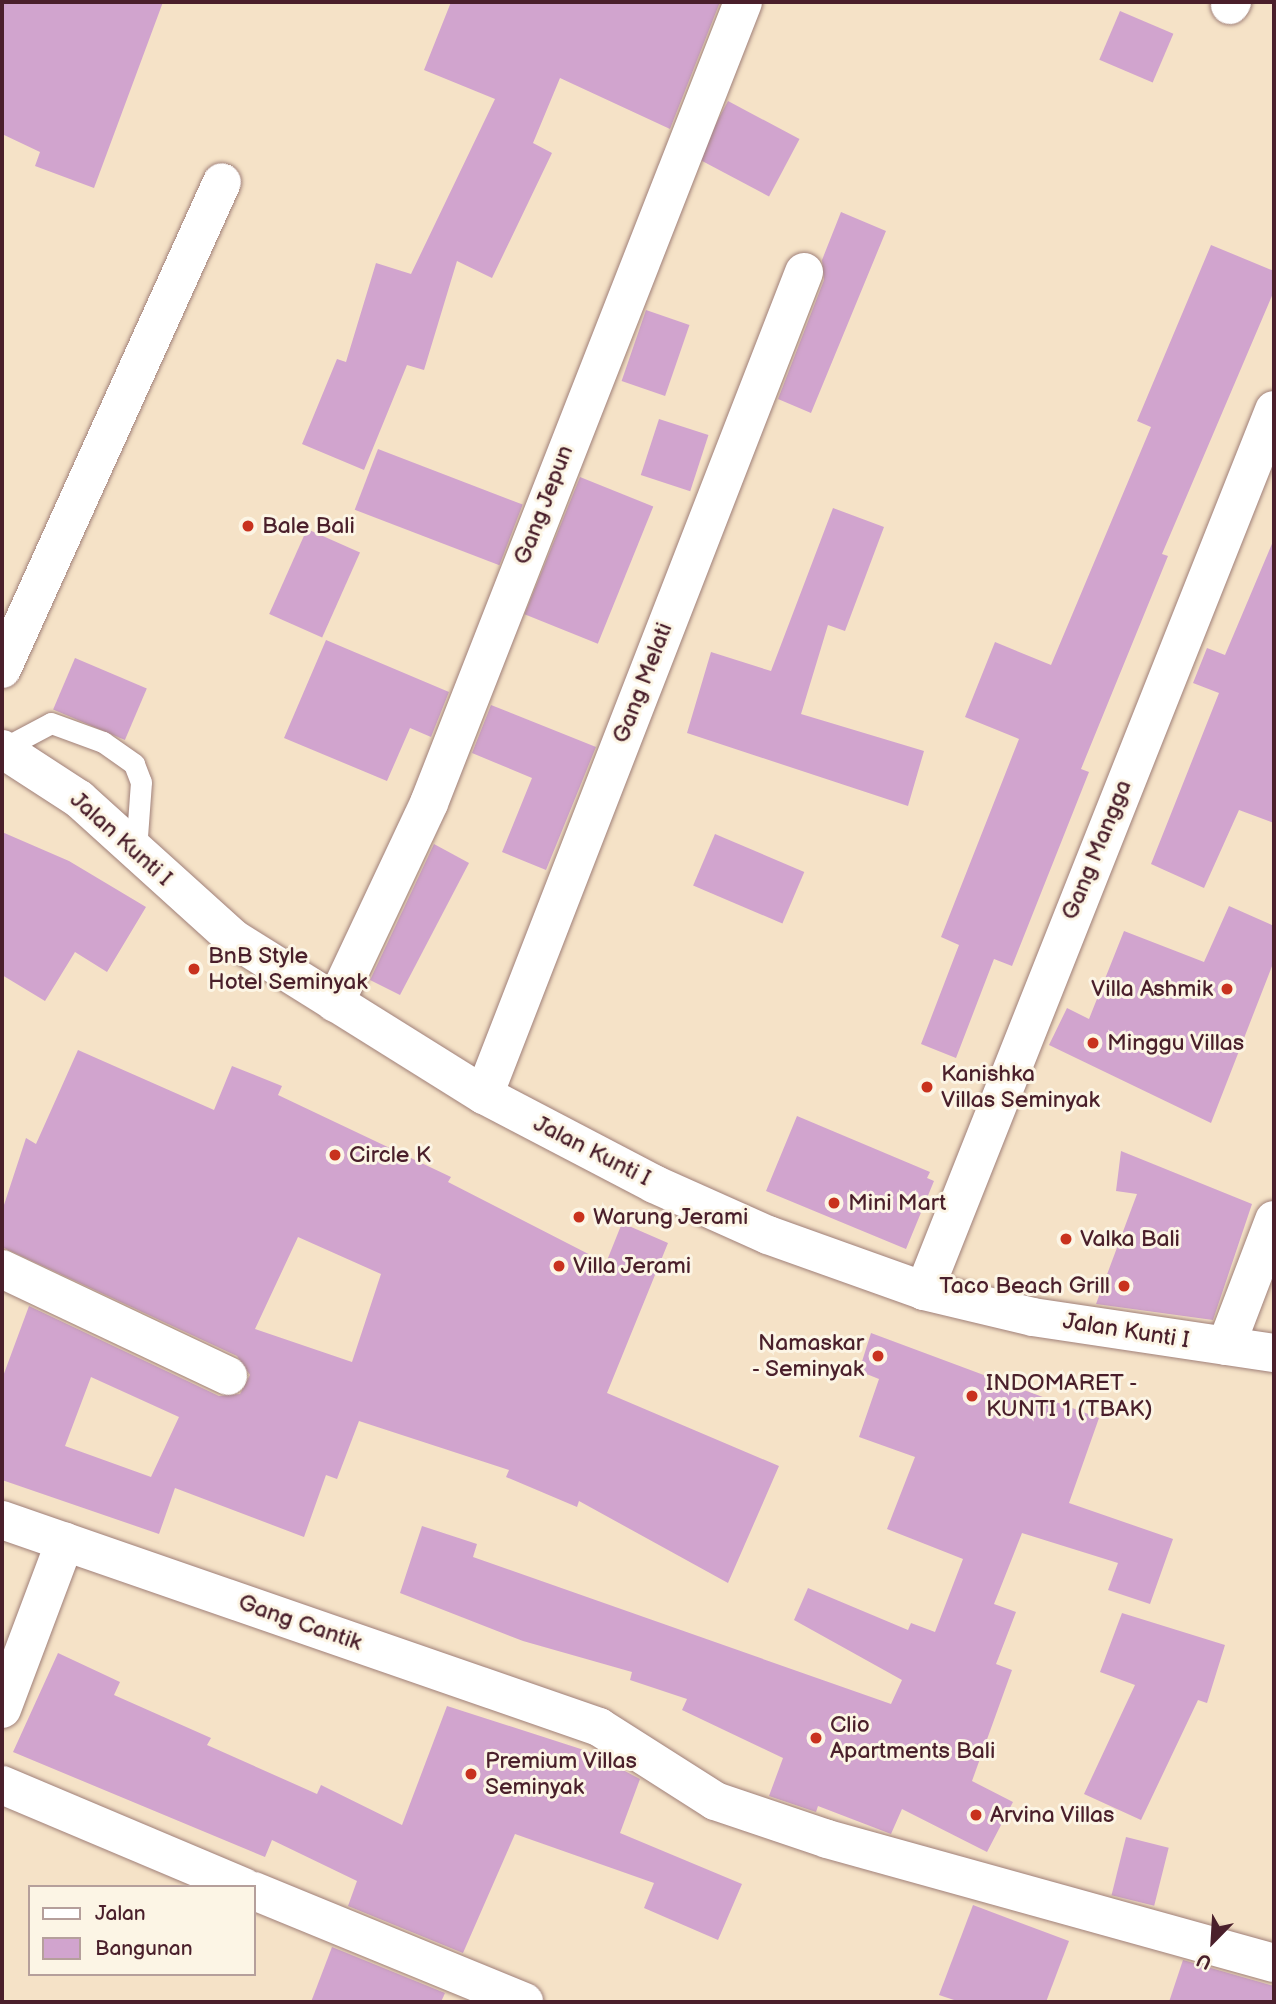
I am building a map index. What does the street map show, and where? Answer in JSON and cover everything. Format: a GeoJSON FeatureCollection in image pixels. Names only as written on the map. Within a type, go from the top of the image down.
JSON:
{"type":"FeatureCollection","features":[{"type":"Feature","properties":{"kind":"street","name":"Gang Jepun"},"geometry":{"type":"LineString","coordinates":[[335,1003],[429,803],[743,2]]}},
{"type":"Feature","properties":{"kind":"street"},"geometry":{"type":"LineString","coordinates":[[2,669],[222,182]]}},
{"type":"Feature","properties":{"kind":"street","name":"Gang Melati"},"geometry":{"type":"LineString","coordinates":[[485,1095],[804,272]]}},
{"type":"Feature","properties":{"kind":"street","name":"Gang Mangga"},"geometry":{"type":"LineString","coordinates":[[924,1291],[1274,410]]}},
{"type":"Feature","properties":{"kind":"street","name":"Jalan Kunti I"},"geometry":{"type":"LineString","coordinates":[[2,749],[79,799],[234,939],[485,1095],[768,1235],[924,1291],[1033,1317],[1274,1353]]}},
{"type":"Feature","properties":{"kind":"street"},"geometry":{"type":"LineString","coordinates":[[1226,1346],[1274,1220]]}},
{"type":"Feature","properties":{"kind":"street"},"geometry":{"type":"LineString","coordinates":[[2,1269],[228,1376]]}},
{"type":"Feature","properties":{"kind":"street","name":"Gang Cantik"},"geometry":{"type":"LineString","coordinates":[[2,1520],[599,1727],[715,1801],[840,1842],[1274,1962]]}},
{"type":"Feature","properties":{"kind":"street"},"geometry":{"type":"LineString","coordinates":[[2,1709],[65,1541]]}},
{"type":"Feature","properties":{"kind":"street"},"geometry":{"type":"LineString","coordinates":[[2,1785],[238,1885]]}},
{"type":"Feature","properties":{"kind":"street"},"geometry":{"type":"LineString","coordinates":[[256,1892],[524,2002]]}},
{"type":"Feature","properties":{"kind":"lane"},"geometry":{"type":"LineString","coordinates":[[2,749],[51,723],[103,742],[134,764],[141,782],[136,850]]}},
{"type":"Feature","properties":{"kind":"building"},"geometry":{"type":"Polygon","coordinates":[[[2,2],[163,2],[94,188],[35,166],[40,152],[2,134],[2,2]]]}},
{"type":"Feature","properties":{"kind":"building"},"geometry":{"type":"Polygon","coordinates":[[[451,2],[720,2],[670,129],[560,78],[533,143],[552,153],[492,278],[457,261],[424,370],[407,365],[364,470],[302,444],[337,359],[346,362],[376,263],[411,274],[495,99],[424,70],[451,2]]]}},
{"type":"Feature","properties":{"kind":"building"},"geometry":{"type":"Polygon","coordinates":[[[1120,11],[1173,34],[1153,82],[1099,60],[1120,11]]]}},
{"type":"Feature","properties":{"kind":"building"},"geometry":{"type":"Polygon","coordinates":[[[728,101],[800,139],[769,196],[697,158],[728,101]]]}},
{"type":"Feature","properties":{"kind":"building"},"geometry":{"type":"Polygon","coordinates":[[[841,212],[886,231],[811,413],[778,399],[824,280],[822,260],[841,212]]]}},
{"type":"Feature","properties":{"kind":"building"},"geometry":{"type":"Polygon","coordinates":[[[1211,245],[1274,271],[1274,291],[1162,554],[1168,556],[1081,769],[1089,772],[1012,966],[994,959],[956,1058],[921,1044],[959,945],[941,937],[1019,739],[965,717],[995,642],[1051,665],[1151,427],[1137,421],[1211,245]]]}},
{"type":"Feature","properties":{"kind":"building"},"geometry":{"type":"Polygon","coordinates":[[[646,310],[689,325],[665,396],[622,381],[646,310]]]}},
{"type":"Feature","properties":{"kind":"building"},"geometry":{"type":"Polygon","coordinates":[[[659,419],[708,435],[690,491],[641,475],[659,419]]]}},
{"type":"Feature","properties":{"kind":"building"},"geometry":{"type":"Polygon","coordinates":[[[378,449],[523,505],[499,565],[355,510],[378,449]]]}},
{"type":"Feature","properties":{"kind":"building"},"geometry":{"type":"Polygon","coordinates":[[[580,477],[653,507],[598,644],[525,614],[580,477]]]}},
{"type":"Feature","properties":{"kind":"building"},"geometry":{"type":"Polygon","coordinates":[[[833,508],[884,527],[845,631],[828,625],[801,714],[924,751],[908,806],[687,733],[711,652],[771,671],[833,508]]]}},
{"type":"Feature","properties":{"kind":"building"},"geometry":{"type":"Polygon","coordinates":[[[307,529],[360,553],[322,638],[269,614],[307,529]]]}},
{"type":"Feature","properties":{"kind":"building"},"geometry":{"type":"Polygon","coordinates":[[[1274,539],[1274,823],[1239,810],[1204,888],[1151,864],[1219,693],[1193,683],[1207,648],[1225,655],[1274,539]]]}},
{"type":"Feature","properties":{"kind":"building"},"geometry":{"type":"Polygon","coordinates":[[[326,640],[449,692],[431,737],[410,728],[387,781],[284,738],[326,640]]]}},
{"type":"Feature","properties":{"kind":"building"},"geometry":{"type":"Polygon","coordinates":[[[75,658],[147,688],[125,740],[53,710],[75,658]]]}},
{"type":"Feature","properties":{"kind":"building"},"geometry":{"type":"Polygon","coordinates":[[[491,705],[596,747],[546,870],[502,852],[532,778],[472,753],[491,705]]]}},
{"type":"Feature","properties":{"kind":"building"},"geometry":{"type":"Polygon","coordinates":[[[2,832],[69,861],[146,907],[107,972],[75,952],[45,1001],[2,975],[2,832]]]}},
{"type":"Feature","properties":{"kind":"building"},"geometry":{"type":"Polygon","coordinates":[[[715,834],[804,872],[782,923],[693,886],[715,834]]]}},
{"type":"Feature","properties":{"kind":"building"},"geometry":{"type":"Polygon","coordinates":[[[434,844],[469,863],[400,995],[370,980],[434,844]]]}},
{"type":"Feature","properties":{"kind":"building"},"geometry":{"type":"Polygon","coordinates":[[[1229,906],[1274,926],[1274,961],[1211,1123],[1049,1045],[1067,1008],[1089,1019],[1124,931],[1204,962],[1229,906]]]}},
{"type":"Feature","properties":{"kind":"building"},"geometry":{"type":"Polygon","coordinates":[[[78,1050],[214,1110],[232,1066],[282,1086],[278,1095],[451,1177],[448,1182],[606,1263],[622,1223],[668,1243],[607,1393],[779,1466],[728,1583],[579,1501],[577,1507],[506,1477],[509,1470],[359,1421],[337,1479],[326,1475],[304,1537],[175,1488],[159,1534],[2,1480],[2,1379],[29,1306],[219,1396],[240,1394],[250,1375],[237,1356],[2,1247],[2,1211],[26,1138],[36,1144],[78,1050]],[[298,1237],[255,1329],[352,1362],[381,1274],[298,1237]],[[91,1377],[65,1446],[151,1477],[179,1417],[91,1377]]]}},
{"type":"Feature","properties":{"kind":"building"},"geometry":{"type":"Polygon","coordinates":[[[797,1116],[930,1172],[927,1178],[934,1181],[906,1249],[766,1191],[797,1116]]]}},
{"type":"Feature","properties":{"kind":"building"},"geometry":{"type":"Polygon","coordinates":[[[1121,1151],[1252,1204],[1213,1320],[1096,1304],[1137,1194],[1116,1191],[1121,1151]]]}},
{"type":"Feature","properties":{"kind":"building"},"geometry":{"type":"Polygon","coordinates":[[[871,1333],[1099,1418],[1069,1503],[1173,1539],[1150,1604],[1108,1590],[1118,1563],[1022,1533],[994,1604],[1016,1612],[996,1664],[1012,1670],[972,1781],[1013,1802],[987,1852],[902,1809],[891,1834],[818,1806],[816,1812],[769,1796],[783,1758],[682,1710],[687,1699],[630,1680],[632,1672],[523,1641],[400,1593],[422,1526],[477,1544],[473,1557],[891,1704],[902,1680],[794,1620],[808,1588],[908,1630],[911,1623],[935,1632],[963,1559],[887,1529],[915,1457],[859,1437],[879,1379],[859,1371],[871,1333]]]}},
{"type":"Feature","properties":{"kind":"building"},"geometry":{"type":"Polygon","coordinates":[[[1122,1613],[1225,1645],[1207,1703],[1198,1700],[1141,1820],[1084,1794],[1135,1685],[1100,1672],[1122,1613]]]}},
{"type":"Feature","properties":{"kind":"building"},"geometry":{"type":"Polygon","coordinates":[[[58,1653],[120,1682],[114,1695],[211,1738],[207,1745],[317,1794],[321,1785],[402,1825],[447,1706],[587,1751],[640,1779],[620,1833],[742,1884],[718,1940],[644,1908],[654,1883],[515,1834],[463,1953],[348,1906],[357,1881],[272,1840],[265,1857],[13,1752],[58,1653]]]}},
{"type":"Feature","properties":{"kind":"building"},"geometry":{"type":"Polygon","coordinates":[[[1126,1837],[1169,1848],[1154,1906],[1111,1895],[1126,1837]]]}},
{"type":"Feature","properties":{"kind":"building"},"geometry":{"type":"Polygon","coordinates":[[[973,1905],[1069,1941],[1046,2002],[960,2002],[939,1995],[973,1905]]]}},
{"type":"Feature","properties":{"kind":"building"},"geometry":{"type":"Polygon","coordinates":[[[332,1947],[445,1993],[441,2002],[311,2002],[332,1947]]]}},
{"type":"Feature","properties":{"kind":"building"},"geometry":{"type":"Polygon","coordinates":[[[1183,1960],[1274,1986],[1274,2002],[1169,2002],[1183,1960]]]}},
{"type":"Feature","properties":{"kind":"place","name":"Bale Bali"},"geometry":{"type":"Point","coordinates":[248,526]}},
{"type":"Feature","properties":{"kind":"place","name":"BnB Style Hotel Seminyak"},"geometry":{"type":"Point","coordinates":[194,969]}},
{"type":"Feature","properties":{"kind":"place","name":"Villa Ashmik"},"geometry":{"type":"Point","coordinates":[1227,989]}},
{"type":"Feature","properties":{"kind":"place","name":"Minggu Villas"},"geometry":{"type":"Point","coordinates":[1093,1043]}},
{"type":"Feature","properties":{"kind":"place","name":"Kanishka Villas Seminyak"},"geometry":{"type":"Point","coordinates":[927,1087]}},
{"type":"Feature","properties":{"kind":"place","name":"Circle K"},"geometry":{"type":"Point","coordinates":[335,1155]}},
{"type":"Feature","properties":{"kind":"place","name":"Mini Mart"},"geometry":{"type":"Point","coordinates":[834,1203]}},
{"type":"Feature","properties":{"kind":"place","name":"Warung Jerami"},"geometry":{"type":"Point","coordinates":[579,1217]}},
{"type":"Feature","properties":{"kind":"place","name":"Valka Bali"},"geometry":{"type":"Point","coordinates":[1066,1239]}},
{"type":"Feature","properties":{"kind":"place","name":"Villa Jerami"},"geometry":{"type":"Point","coordinates":[559,1266]}},
{"type":"Feature","properties":{"kind":"place","name":"Taco Beach Grill"},"geometry":{"type":"Point","coordinates":[1124,1286]}},
{"type":"Feature","properties":{"kind":"place","name":"Namaskar - Seminyak"},"geometry":{"type":"Point","coordinates":[878,1356]}},
{"type":"Feature","properties":{"kind":"place","name":"INDOMARET - KUNTI 1 (TBAK)"},"geometry":{"type":"Point","coordinates":[972,1396]}},
{"type":"Feature","properties":{"kind":"place","name":"Clio Apartments Bali"},"geometry":{"type":"Point","coordinates":[816,1738]}},
{"type":"Feature","properties":{"kind":"place","name":"Premium Villas Seminyak"},"geometry":{"type":"Point","coordinates":[471,1774]}},
{"type":"Feature","properties":{"kind":"place","name":"Arvina Villas"},"geometry":{"type":"Point","coordinates":[976,1815]}}]}
